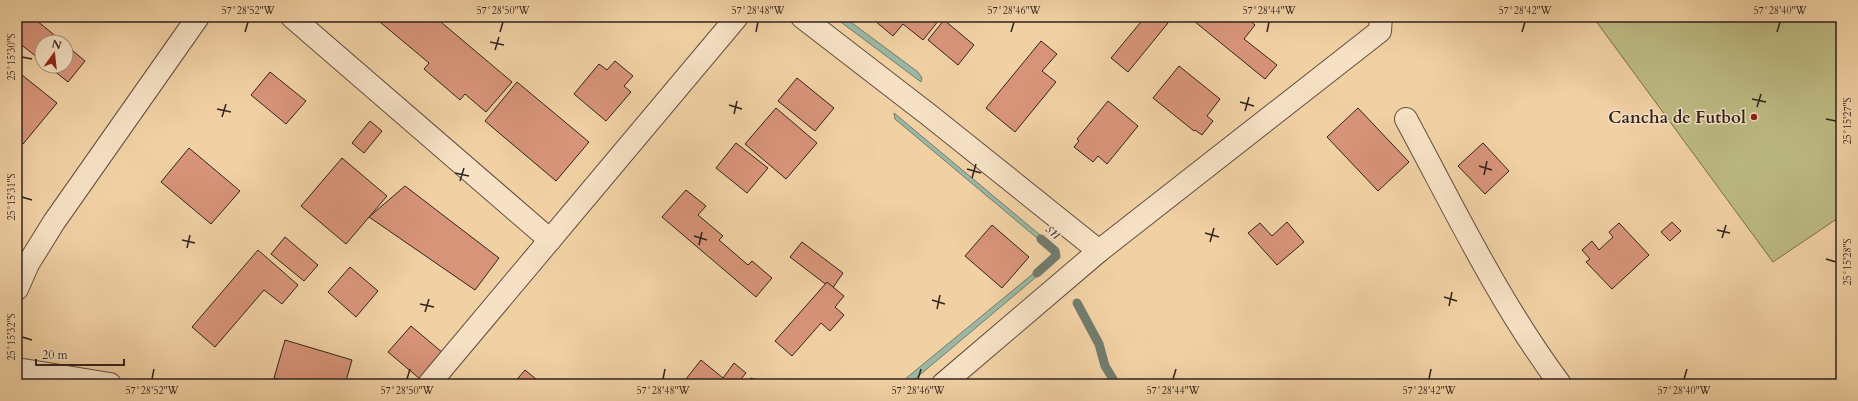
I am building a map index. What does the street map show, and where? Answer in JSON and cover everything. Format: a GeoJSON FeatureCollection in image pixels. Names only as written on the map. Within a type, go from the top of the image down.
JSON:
{"type":"FeatureCollection","features":[{"type":"Feature","properties":{"kind":"street"},"geometry":{"type":"LineString","coordinates":[[17,289],[28,264],[54,222],[198,17]]}},
{"type":"Feature","properties":{"kind":"street"},"geometry":{"type":"LineString","coordinates":[[292,17],[550,240]]}},
{"type":"Feature","properties":{"kind":"street"},"geometry":{"type":"LineString","coordinates":[[429,384],[737,17]]}},
{"type":"Feature","properties":{"kind":"street"},"geometry":{"type":"LineString","coordinates":[[802,17],[929,115],[1099,252]]}},
{"type":"Feature","properties":{"kind":"street"},"geometry":{"type":"LineString","coordinates":[[943,384],[1099,252],[1380,31],[1382,17]]}},
{"type":"Feature","properties":{"kind":"street"},"geometry":{"type":"LineString","coordinates":[[1406,119],[1501,294],[1546,365],[1560,384]]}},
{"type":"Feature","properties":{"kind":"street"},"geometry":{"type":"LineString","coordinates":[[17,369],[110,384]]}},
{"type":"Feature","properties":{"kind":"shaded area"},"geometry":{"type":"Polygon","coordinates":[[[834,17],[844,17],[918,72],[922,78],[921,82],[834,17]]]}},
{"type":"Feature","properties":{"kind":"shaded area","name":"Cancha de Futbol"},"geometry":{"type":"Polygon","coordinates":[[[1593,17],[1841,17],[1841,216],[1773,262],[1593,17]]]}},
{"type":"Feature","properties":{"kind":"shaded area"},"geometry":{"type":"Polygon","coordinates":[[[894,113],[1052,245],[1049,248],[895,119],[894,113]]]}},
{"type":"Feature","properties":{"kind":"shaded area"},"geometry":{"type":"Polygon","coordinates":[[[1045,264],[1048,267],[909,384],[899,384],[1045,264]]]}},
{"type":"Feature","properties":{"kind":"building"},"geometry":{"type":"Polygon","coordinates":[[[17,17],[32,17],[53,34],[34,34],[34,55],[19,43],[22,40],[17,36],[17,17]]]}},
{"type":"Feature","properties":{"kind":"building"},"geometry":{"type":"Polygon","coordinates":[[[374,17],[435,17],[512,82],[486,112],[465,94],[460,100],[424,69],[429,63],[374,17]]]}},
{"type":"Feature","properties":{"kind":"building"},"geometry":{"type":"Polygon","coordinates":[[[878,17],[935,17],[939,20],[923,40],[903,24],[893,36],[875,21],[878,17]]]}},
{"type":"Feature","properties":{"kind":"building"},"geometry":{"type":"Polygon","coordinates":[[[1145,17],[1161,17],[1168,23],[1128,72],[1111,58],[1145,17]]]}},
{"type":"Feature","properties":{"kind":"building"},"geometry":{"type":"Polygon","coordinates":[[[1189,17],[1246,17],[1255,25],[1244,39],[1277,65],[1265,79],[1189,17]]]}},
{"type":"Feature","properties":{"kind":"building"},"geometry":{"type":"Polygon","coordinates":[[[944,20],[974,45],[958,65],[928,40],[944,20]]]}},
{"type":"Feature","properties":{"kind":"building"},"geometry":{"type":"Polygon","coordinates":[[[1041,41],[1057,54],[1042,71],[1056,82],[1015,132],[986,108],[1041,41]]]}},
{"type":"Feature","properties":{"kind":"building"},"geometry":{"type":"Polygon","coordinates":[[[74,52],[85,61],[68,82],[58,74],[74,74],[74,52]]]}},
{"type":"Feature","properties":{"kind":"building"},"geometry":{"type":"Polygon","coordinates":[[[615,61],[633,76],[624,86],[631,92],[606,121],[574,94],[599,64],[607,70],[615,61]]]}},
{"type":"Feature","properties":{"kind":"building"},"geometry":{"type":"Polygon","coordinates":[[[1179,66],[1220,99],[1207,116],[1213,121],[1202,135],[1195,130],[1194,131],[1153,98],[1179,66]]]}},
{"type":"Feature","properties":{"kind":"building"},"geometry":{"type":"Polygon","coordinates":[[[17,71],[57,103],[23,144],[17,139],[17,71]]]}},
{"type":"Feature","properties":{"kind":"building"},"geometry":{"type":"Polygon","coordinates":[[[270,72],[306,101],[286,124],[251,95],[270,72]]]}},
{"type":"Feature","properties":{"kind":"building"},"geometry":{"type":"Polygon","coordinates":[[[797,78],[834,108],[815,131],[778,101],[797,78]]]}},
{"type":"Feature","properties":{"kind":"building"},"geometry":{"type":"Polygon","coordinates":[[[517,82],[589,142],[556,181],[485,121],[517,82]]]}},
{"type":"Feature","properties":{"kind":"building"},"geometry":{"type":"Polygon","coordinates":[[[1108,101],[1138,126],[1107,164],[1098,156],[1093,162],[1074,147],[1079,141],[1077,139],[1108,101]]]}},
{"type":"Feature","properties":{"kind":"building"},"geometry":{"type":"Polygon","coordinates":[[[776,108],[817,143],[786,179],[745,144],[776,108]]]}},
{"type":"Feature","properties":{"kind":"building"},"geometry":{"type":"Polygon","coordinates":[[[1358,108],[1409,162],[1378,191],[1327,137],[1358,108]]]}},
{"type":"Feature","properties":{"kind":"building"},"geometry":{"type":"Polygon","coordinates":[[[370,121],[382,131],[364,153],[352,143],[370,121]]]}},
{"type":"Feature","properties":{"kind":"building"},"geometry":{"type":"Polygon","coordinates":[[[736,143],[768,168],[747,193],[716,168],[736,143]]]}},
{"type":"Feature","properties":{"kind":"building"},"geometry":{"type":"Polygon","coordinates":[[[1483,143],[1509,171],[1485,194],[1458,166],[1483,143]]]}},
{"type":"Feature","properties":{"kind":"building"},"geometry":{"type":"Polygon","coordinates":[[[189,148],[240,191],[211,224],[161,182],[189,148]]]}},
{"type":"Feature","properties":{"kind":"building"},"geometry":{"type":"Polygon","coordinates":[[[342,158],[387,196],[346,244],[301,206],[342,158]]]}},
{"type":"Feature","properties":{"kind":"building"},"geometry":{"type":"Polygon","coordinates":[[[405,186],[499,258],[475,290],[369,217],[405,186]]]}},
{"type":"Feature","properties":{"kind":"building"},"geometry":{"type":"Polygon","coordinates":[[[686,190],[706,206],[698,215],[723,236],[719,240],[748,265],[752,261],[772,278],[756,297],[662,217],[686,190]]]}},
{"type":"Feature","properties":{"kind":"building"},"geometry":{"type":"Polygon","coordinates":[[[1287,222],[1304,242],[1277,265],[1248,233],[1260,223],[1272,236],[1287,222]]]}},
{"type":"Feature","properties":{"kind":"building"},"geometry":{"type":"Polygon","coordinates":[[[1672,222],[1681,231],[1670,241],[1661,232],[1672,222]]]}},
{"type":"Feature","properties":{"kind":"building"},"geometry":{"type":"Polygon","coordinates":[[[1619,223],[1649,255],[1612,289],[1586,262],[1590,259],[1582,250],[1592,241],[1599,250],[1613,237],[1609,232],[1619,223]]]}},
{"type":"Feature","properties":{"kind":"building"},"geometry":{"type":"Polygon","coordinates":[[[992,225],[1029,257],[1002,288],[965,256],[992,225]]]}},
{"type":"Feature","properties":{"kind":"building"},"geometry":{"type":"Polygon","coordinates":[[[285,237],[318,265],[304,281],[271,254],[285,237]]]}},
{"type":"Feature","properties":{"kind":"building"},"geometry":{"type":"Polygon","coordinates":[[[802,242],[843,273],[832,289],[790,257],[802,242]]]}},
{"type":"Feature","properties":{"kind":"building"},"geometry":{"type":"Polygon","coordinates":[[[258,250],[298,285],[282,304],[264,290],[215,347],[192,327],[258,250]]]}},
{"type":"Feature","properties":{"kind":"building"},"geometry":{"type":"Polygon","coordinates":[[[350,267],[378,291],[356,317],[328,292],[350,267]]]}},
{"type":"Feature","properties":{"kind":"building"},"geometry":{"type":"Polygon","coordinates":[[[827,282],[844,296],[835,307],[844,315],[830,331],[821,323],[792,356],[775,341],[827,282]]]}},
{"type":"Feature","properties":{"kind":"building"},"geometry":{"type":"Polygon","coordinates":[[[411,326],[443,353],[420,379],[388,352],[411,326]]]}},
{"type":"Feature","properties":{"kind":"building"},"geometry":{"type":"Polygon","coordinates":[[[285,340],[352,360],[345,384],[294,384],[274,378],[285,340]]]}},
{"type":"Feature","properties":{"kind":"building"},"geometry":{"type":"Polygon","coordinates":[[[701,360],[723,378],[734,363],[746,373],[737,384],[682,384],[701,360]]]}},
{"type":"Feature","properties":{"kind":"building"},"geometry":{"type":"Polygon","coordinates":[[[525,370],[542,384],[513,384],[525,370]]]}},
{"type":"Feature","properties":{"kind":"building"},"geometry":{"type":"Polygon","coordinates":[[[751,378],[770,384],[749,384],[751,378]]]}},
{"type":"Feature","properties":{"kind":"waterway","name":"sn"},"geometry":{"type":"LineString","coordinates":[[1037,273],[1056,256],[1055,251],[1041,239]]}},
{"type":"Feature","properties":{"kind":"waterway"},"geometry":{"type":"LineString","coordinates":[[1077,303],[1099,344],[1105,366],[1116,384]]}},
{"type":"Feature","properties":{"kind":"place","name":"Cancha de Futbol"},"geometry":{"type":"Point","coordinates":[1754,117]}}]}
